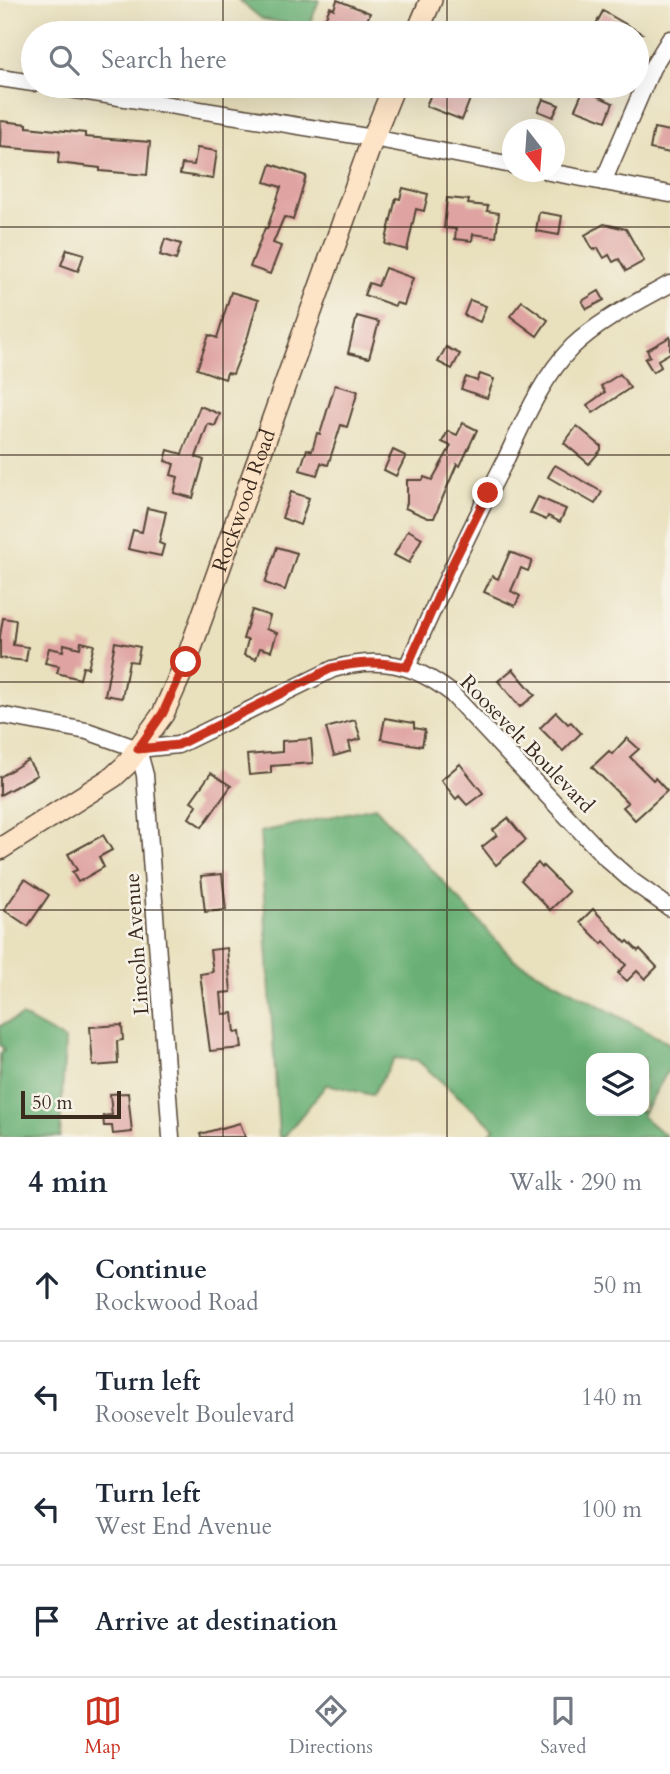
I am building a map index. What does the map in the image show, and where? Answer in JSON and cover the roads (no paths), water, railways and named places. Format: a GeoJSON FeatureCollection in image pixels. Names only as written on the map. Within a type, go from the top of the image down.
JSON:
{"type":"FeatureCollection","features":[{"type":"Feature","properties":{"kind":"street"},"geometry":{"type":"LineString","coordinates":[[422,21],[432,0]]}},
{"type":"Feature","properties":{"kind":"street"},"geometry":{"type":"LineString","coordinates":[[649,75],[670,39]]}},
{"type":"Feature","properties":{"kind":"street"},"geometry":{"type":"LineString","coordinates":[[0,78],[21,81]]}},
{"type":"Feature","properties":{"kind":"street"},"geometry":{"type":"LineString","coordinates":[[125,98],[502,162]]}},
{"type":"Feature","properties":{"kind":"street","name":"Rockwood Road"},"geometry":{"type":"LineString","coordinates":[[0,849],[113,777],[126,765],[163,713],[186,662],[389,98]]}},
{"type":"Feature","properties":{"kind":"street"},"geometry":{"type":"LineString","coordinates":[[603,182],[639,98]]}},
{"type":"Feature","properties":{"kind":"street"},"geometry":{"type":"LineString","coordinates":[[565,175],[670,194]]}},
{"type":"Feature","properties":{"kind":"street"},"geometry":{"type":"LineString","coordinates":[[407,667],[451,567],[547,378],[570,349],[605,320],[670,284]]}},
{"type":"Feature","properties":{"kind":"street","name":"Roosevelt Boulevard"},"geometry":{"type":"LineString","coordinates":[[138,749],[178,745],[332,668],[369,662],[407,667],[450,692],[607,859],[670,908]]}},
{"type":"Feature","properties":{"kind":"street"},"geometry":{"type":"LineString","coordinates":[[0,715],[86,731],[138,749]]}},
{"type":"Feature","properties":{"kind":"street","name":"Lincoln Avenue"},"geometry":{"type":"LineString","coordinates":[[138,749],[145,775],[172,1137]]}}]}
